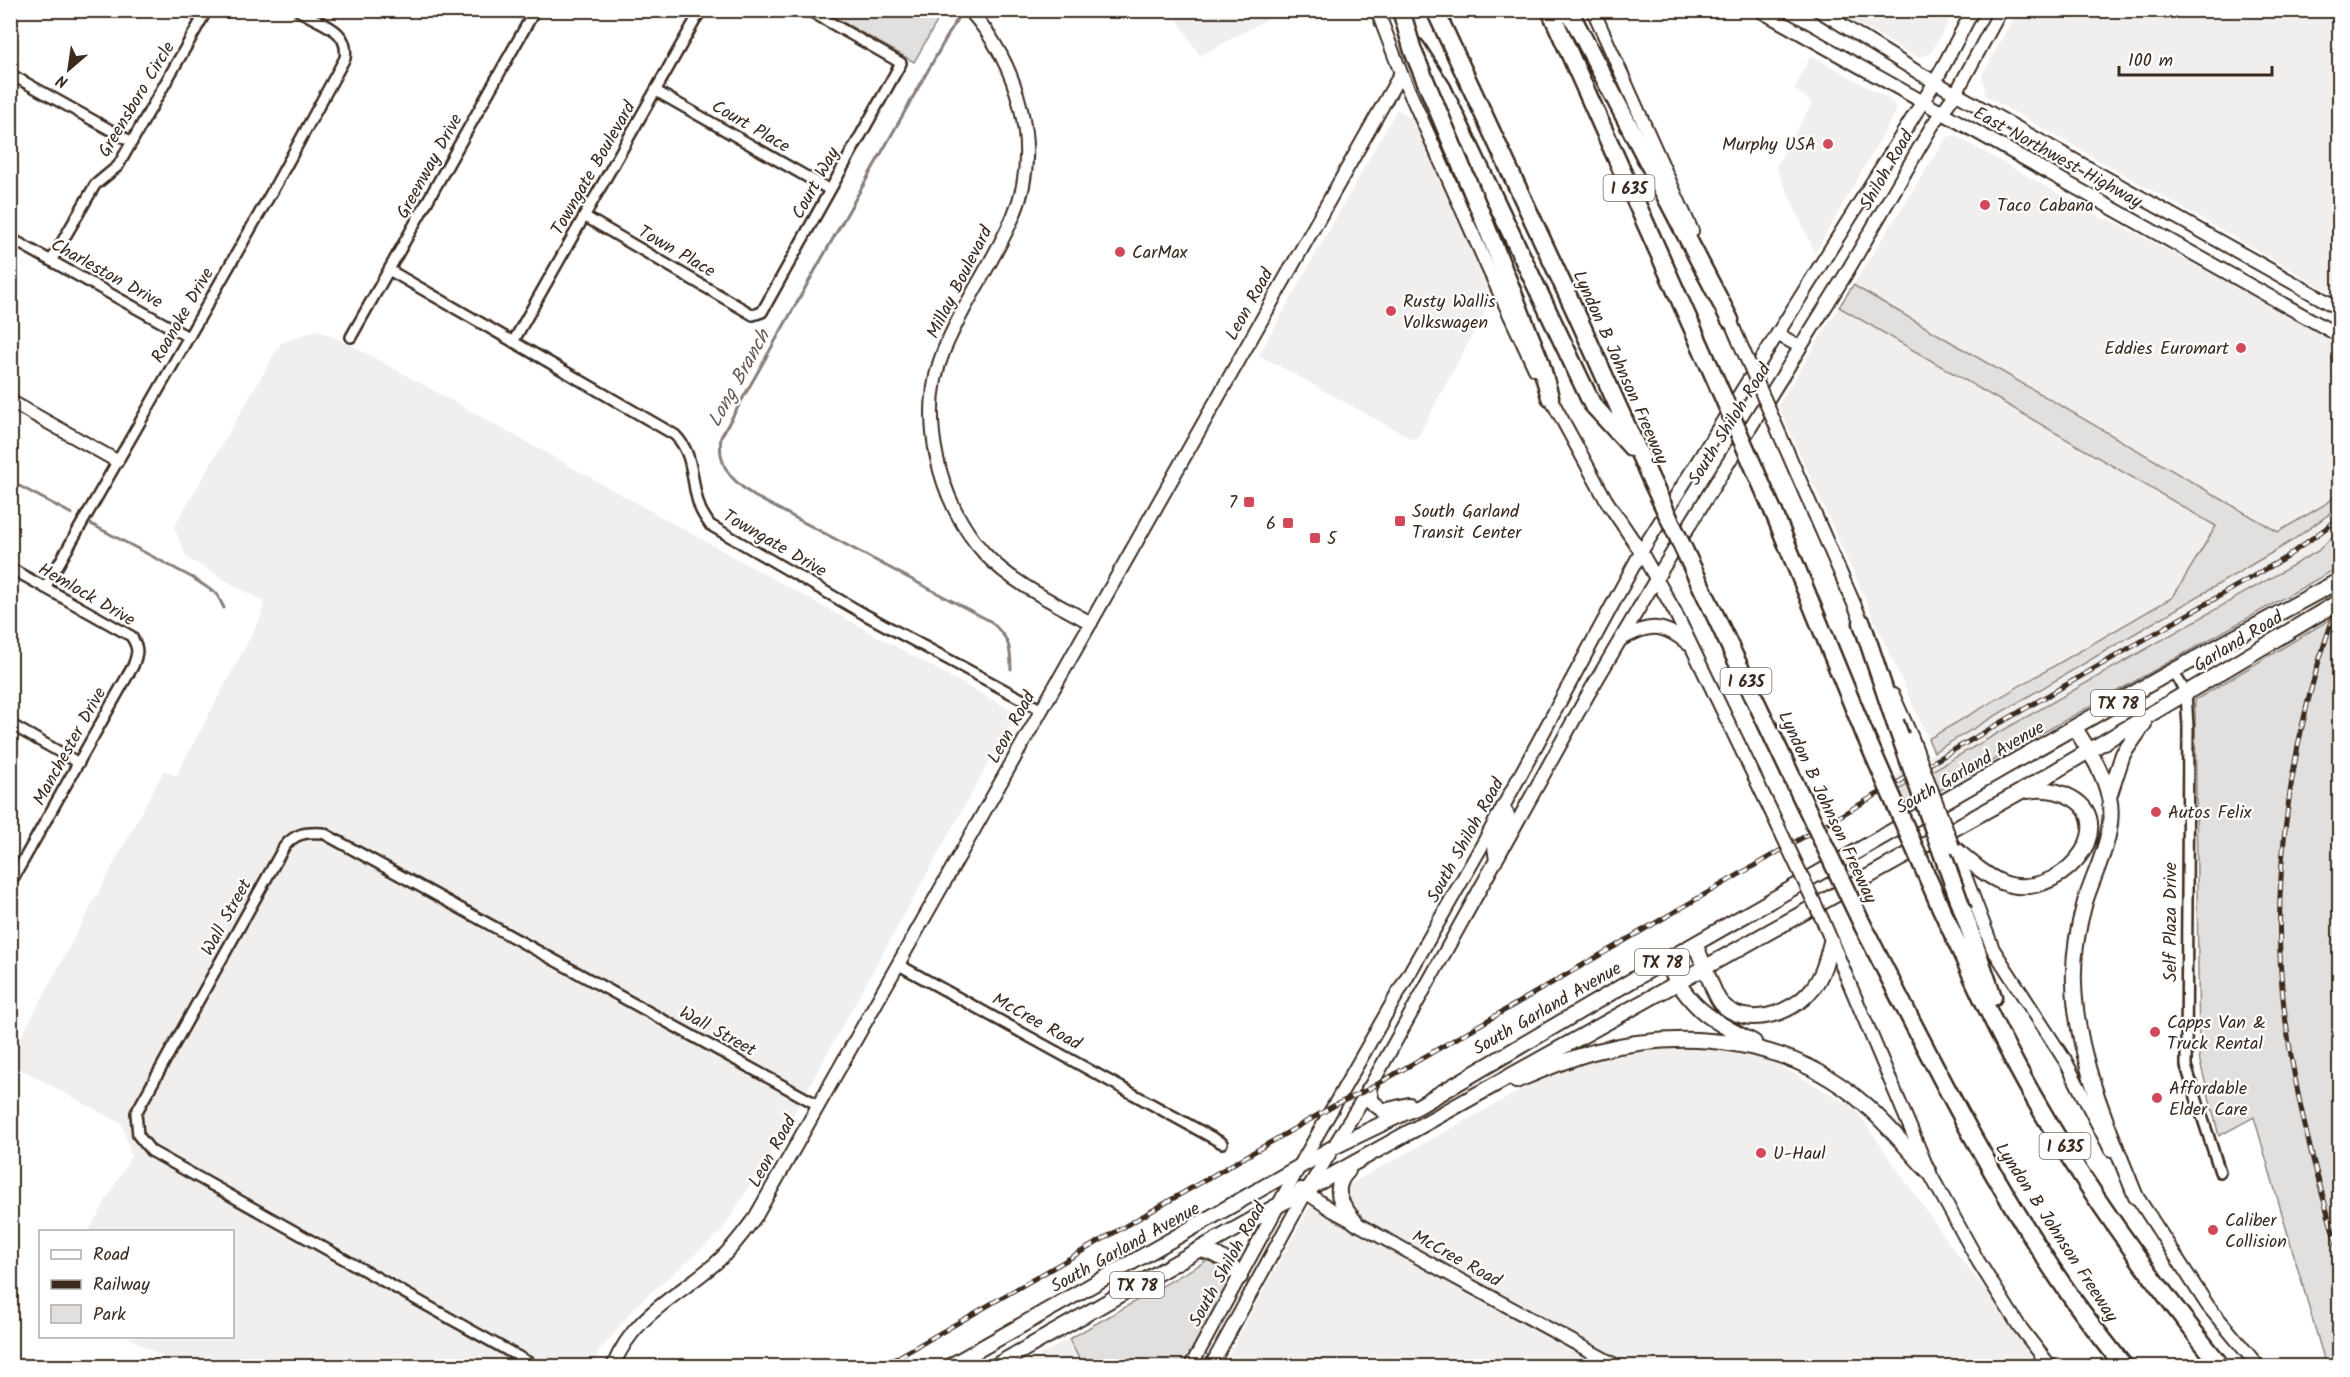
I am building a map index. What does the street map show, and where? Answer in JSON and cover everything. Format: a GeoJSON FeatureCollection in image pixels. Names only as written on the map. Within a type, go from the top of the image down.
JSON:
{"type":"FeatureCollection","features":[{"type":"Feature","properties":{"kind":"highway"},"geometry":{"type":"LineString","coordinates":[[1394,10],[1442,88],[1592,404],[1641,458]]}},
{"type":"Feature","properties":{"kind":"highway"},"geometry":{"type":"LineString","coordinates":[[1401,10],[1413,51],[1540,360],[1550,398]]}},
{"type":"Feature","properties":{"kind":"highway","name":"Lyndon B Johnson Freeway"},"geometry":{"type":"LineString","coordinates":[[1435,10],[1652,482],[1863,926],[1962,1116],[2014,1206],[2074,1300],[2124,1366]]}},
{"type":"Feature","properties":{"kind":"highway","name":"I 635"},"geometry":{"type":"LineString","coordinates":[[1550,10],[1774,513],[1865,735],[1940,906],[2016,1064],[2109,1214],[2221,1366]]}},
{"type":"Feature","properties":{"kind":"highway"},"geometry":{"type":"LineString","coordinates":[[1564,10],[1574,20],[1730,320]]}},
{"type":"Feature","properties":{"kind":"highway"},"geometry":{"type":"LineString","coordinates":[[1862,623],[1894,722],[2016,1064]]}},
{"type":"Feature","properties":{"kind":"main road","name":"Millay Boulevard"},"geometry":{"type":"LineString","coordinates":[[969,10],[990,37],[1010,71],[1025,131],[1024,165],[1014,215],[943,351],[935,386],[932,419],[935,454],[953,510],[986,555],[1021,584],[1091,623]]}},
{"type":"Feature","properties":{"kind":"main road"},"geometry":{"type":"LineString","coordinates":[[1377,10],[1401,73],[1488,268],[1550,398],[1606,500],[1656,579],[1770,809],[1823,921],[1929,1172],[1978,1261],[2019,1326],[2050,1366]]}},
{"type":"Feature","properties":{"kind":"main road"},"geometry":{"type":"LineString","coordinates":[[1593,10],[1912,738],[1993,949],[2066,1062],[2136,1197],[2208,1306],[2258,1366]]}},
{"type":"Feature","properties":{"kind":"main road","name":"East Northwest Highway"},"geometry":{"type":"LineString","coordinates":[[1759,10],[2340,336]]}},
{"type":"Feature","properties":{"kind":"main road","name":"East Northwest Highway"},"geometry":{"type":"LineString","coordinates":[[1818,10],[1935,82],[2340,309]]}},
{"type":"Feature","properties":{"kind":"main road","name":"Shiloh Road"},"geometry":{"type":"LineString","coordinates":[[1777,334],[1935,82],[1973,10]]}},
{"type":"Feature","properties":{"kind":"main road","name":"Shiloh Road"},"geometry":{"type":"LineString","coordinates":[[1799,346],[1844,278],[1956,93],[2001,10]]}},
{"type":"Feature","properties":{"kind":"main road","name":"Leon Road"},"geometry":{"type":"LineString","coordinates":[[613,1366],[621,1347],[638,1324],[718,1262],[736,1243],[768,1197],[1401,73]]}},
{"type":"Feature","properties":{"kind":"main road"},"geometry":{"type":"LineString","coordinates":[[2142,225],[2153,205]]}},
{"type":"Feature","properties":{"kind":"main road"},"geometry":{"type":"LineString","coordinates":[[2297,312],[2308,292]]}},
{"type":"Feature","properties":{"kind":"main road"},"geometry":{"type":"LineString","coordinates":[[1777,334],[1799,346]]}},
{"type":"Feature","properties":{"kind":"main road","name":"South Shiloh Road"},"geometry":{"type":"LineString","coordinates":[[1299,1167],[1503,807],[1641,552],[1777,334]]}},
{"type":"Feature","properties":{"kind":"main road","name":"South Shiloh Road"},"geometry":{"type":"LineString","coordinates":[[1211,1366],[1306,1192],[1369,1089],[1586,698],[1799,346]]}},
{"type":"Feature","properties":{"kind":"main road"},"geometry":{"type":"LineString","coordinates":[[10,401],[117,461]]}},
{"type":"Feature","properties":{"kind":"main road","name":"Garland Road"},"geometry":{"type":"LineString","coordinates":[[2167,674],[2340,580]]}},
{"type":"Feature","properties":{"kind":"main road","name":"Garland Road"},"geometry":{"type":"LineString","coordinates":[[2155,712],[2340,601]]}},
{"type":"Feature","properties":{"kind":"main road"},"geometry":{"type":"LineString","coordinates":[[1619,641],[1640,629],[1652,627],[1676,634],[1691,646]]}},
{"type":"Feature","properties":{"kind":"main road","name":"South Garland Avenue"},"geometry":{"type":"LineString","coordinates":[[950,1366],[1286,1181],[1299,1167],[1334,1147],[1417,1107],[1665,961],[2167,674]]}},
{"type":"Feature","properties":{"kind":"main road"},"geometry":{"type":"LineString","coordinates":[[1569,688],[1586,698]]}},
{"type":"Feature","properties":{"kind":"main road"},"geometry":{"type":"LineString","coordinates":[[2109,797],[2123,754],[2136,732],[2155,712]]}},
{"type":"Feature","properties":{"kind":"main road","name":"TX 78"},"geometry":{"type":"LineString","coordinates":[[995,1366],[1198,1250],[1470,1101],[2020,792],[2155,712]]}},
{"type":"Feature","properties":{"kind":"main road"},"geometry":{"type":"LineString","coordinates":[[2075,728],[2089,752],[2109,797],[2111,820],[2084,906],[2077,945],[2074,983],[2083,1049],[2103,1111],[2136,1197]]}},
{"type":"Feature","properties":{"kind":"main road"},"geometry":{"type":"LineString","coordinates":[[1953,847],[1985,873],[2002,882],[2021,886],[2053,880],[2070,869],[2081,856],[2089,835],[2088,816],[2080,802],[2062,792],[2040,789],[2020,792]]}},
{"type":"Feature","properties":{"kind":"main road"},"geometry":{"type":"LineString","coordinates":[[1496,861],[1494,846],[1508,815],[1503,807]]}},
{"type":"Feature","properties":{"kind":"main road"},"geometry":{"type":"LineString","coordinates":[[1695,944],[1720,1002],[1732,1011],[1753,1017],[1775,1014],[1795,1005],[1814,988],[1823,970],[1831,942]]}},
{"type":"Feature","properties":{"kind":"main road"},"geometry":{"type":"LineString","coordinates":[[1712,981],[1732,953]]}},
{"type":"Feature","properties":{"kind":"main road"},"geometry":{"type":"LineString","coordinates":[[1665,961],[1678,984],[1696,1007],[1714,1022],[1810,1069],[1863,1102],[1929,1172]]}},
{"type":"Feature","properties":{"kind":"main road"},"geometry":{"type":"LineString","coordinates":[[1470,1101],[1562,1062],[1595,1051],[1629,1044],[1674,1038],[1704,1039],[1755,1047],[1784,1057]]}},
{"type":"Feature","properties":{"kind":"main road"},"geometry":{"type":"LineString","coordinates":[[1369,1089],[1372,1102],[1384,1111],[1406,1105],[1417,1107]]}},
{"type":"Feature","properties":{"kind":"main road"},"geometry":{"type":"LineString","coordinates":[[1356,1223],[1344,1208],[1337,1192],[1342,1177],[1357,1163]]}},
{"type":"Feature","properties":{"kind":"main road","name":"South Shiloh Road"},"geometry":{"type":"LineString","coordinates":[[1191,1366],[1280,1205],[1286,1181]]}},
{"type":"Feature","properties":{"kind":"main road","name":"McCree Road"},"geometry":{"type":"LineString","coordinates":[[1286,1181],[1306,1192],[1317,1202],[1617,1366]]}},
{"type":"Feature","properties":{"kind":"main road"},"geometry":{"type":"LineString","coordinates":[[1198,1250],[1213,1253],[1226,1260],[1240,1277]]}},
{"type":"Feature","properties":{"kind":"street"},"geometry":{"type":"LineString","coordinates":[[188,10],[205,14]]}},
{"type":"Feature","properties":{"kind":"street","name":"Roanoke Drive"},"geometry":{"type":"LineString","coordinates":[[45,588],[345,58],[347,45],[341,34],[298,10]]}},
{"type":"Feature","properties":{"kind":"street","name":"Greenway Drive"},"geometry":{"type":"LineString","coordinates":[[351,337],[535,10]]}},
{"type":"Feature","properties":{"kind":"street","name":"Towngate Boulevard"},"geometry":{"type":"LineString","coordinates":[[513,342],[701,10]]}},
{"type":"Feature","properties":{"kind":"street","name":"Court Way"},"geometry":{"type":"LineString","coordinates":[[753,315],[762,312],[901,63],[808,10]]}},
{"type":"Feature","properties":{"kind":"street","name":"Greensboro Circle"},"geometry":{"type":"LineString","coordinates":[[51,261],[95,185],[118,166],[205,14]]}},
{"type":"Feature","properties":{"kind":"street"},"geometry":{"type":"LineString","coordinates":[[10,74],[132,142]]}},
{"type":"Feature","properties":{"kind":"street","name":"Court Place"},"geometry":{"type":"LineString","coordinates":[[656,91],[830,190]]}},
{"type":"Feature","properties":{"kind":"street","name":"Town Place"},"geometry":{"type":"LineString","coordinates":[[584,216],[753,315]]}},
{"type":"Feature","properties":{"kind":"street","name":"Charleston Drive"},"geometry":{"type":"LineString","coordinates":[[10,238],[188,337]]}},
{"type":"Feature","properties":{"kind":"street","name":"Towngate Drive"},"geometry":{"type":"LineString","coordinates":[[389,270],[675,435],[683,443],[691,461],[700,508],[710,525],[864,614],[1042,710]]}},
{"type":"Feature","properties":{"kind":"street","name":"Hemlock Drive"},"geometry":{"type":"LineString","coordinates":[[10,568],[131,636],[138,645],[138,652],[121,687]]}},
{"type":"Feature","properties":{"kind":"street"},"geometry":{"type":"LineString","coordinates":[[2167,674],[2186,693]]}},
{"type":"Feature","properties":{"kind":"street","name":"Manchester Drive"},"geometry":{"type":"LineString","coordinates":[[11,882],[121,687]]}},
{"type":"Feature","properties":{"kind":"street","name":"Self Plaza Drive"},"geometry":{"type":"LineString","coordinates":[[2186,693],[2186,1066],[2220,1172]]}},
{"type":"Feature","properties":{"kind":"street"},"geometry":{"type":"LineString","coordinates":[[10,724],[79,763]]}},
{"type":"Feature","properties":{"kind":"street","name":"Wall Street"},"geometry":{"type":"LineString","coordinates":[[535,1366],[151,1151],[138,1135],[136,1113],[284,847],[291,839],[305,832],[323,833],[818,1105]]}},
{"type":"Feature","properties":{"kind":"street","name":"McCree Road"},"geometry":{"type":"LineString","coordinates":[[899,965],[1222,1143]]}},
{"type":"Feature","properties":{"kind":"shaded area"},"geometry":{"type":"Polygon","coordinates":[[[1955,10],[1930,54],[1917,57],[1834,11],[1955,10]]]}},
{"type":"Feature","properties":{"kind":"shaded area"},"geometry":{"type":"Polygon","coordinates":[[[2018,10],[2339,11],[2339,297],[1986,96],[1982,75],[2018,10]]]}},
{"type":"Feature","properties":{"kind":"shaded area"},"geometry":{"type":"Polygon","coordinates":[[[1172,11],[1282,11],[1200,56],[1172,11]]]}},
{"type":"Feature","properties":{"kind":"shaded area"},"geometry":{"type":"Polygon","coordinates":[[[1811,55],[1892,101],[1897,110],[1815,253],[1776,167],[1812,103],[1794,89],[1811,55]]]}},
{"type":"Feature","properties":{"kind":"shaded area"},"geometry":{"type":"Polygon","coordinates":[[[1397,109],[1422,125],[1493,296],[1418,437],[1412,439],[1259,355],[1397,109]]]}},
{"type":"Feature","properties":{"kind":"shaded area"},"geometry":{"type":"Polygon","coordinates":[[[1954,135],[2105,220],[2107,218],[2339,342],[2339,491],[2329,502],[2278,532],[1853,285],[1946,138],[1954,135]]]}},
{"type":"Feature","properties":{"kind":"shaded area"},"geometry":{"type":"Polygon","coordinates":[[[1839,307],[2217,526],[2173,597],[1928,739],[1778,405],[1839,307]]]}},
{"type":"Feature","properties":{"kind":"shaded area"},"geometry":{"type":"Polygon","coordinates":[[[317,330],[351,345],[1016,713],[781,1137],[721,1232],[639,1303],[598,1353],[595,1366],[180,1366],[129,1338],[234,1338],[234,1230],[90,1230],[131,1156],[122,1124],[11,1064],[11,1056],[164,770],[176,776],[261,617],[264,602],[187,558],[174,527],[281,343],[317,330]]]}},
{"type":"Feature","properties":{"kind":"shaded area"},"geometry":{"type":"Polygon","coordinates":[[[2339,507],[2339,530],[2318,551],[1886,797],[1881,785],[2290,542],[2339,507]]]}},
{"type":"Feature","properties":{"kind":"shaded area"},"geometry":{"type":"Polygon","coordinates":[[[1683,1045],[1768,1059],[1854,1107],[1955,1252],[2048,1366],[1222,1366],[1310,1206],[1583,1056],[1683,1045]]]}},
{"type":"Feature","properties":{"kind":"shaded area"},"geometry":{"type":"Polygon","coordinates":[[[1069,1339],[1083,1366],[1020,1366],[1069,1339]]]}},
{"type":"Feature","properties":{"kind":"green space"},"geometry":{"type":"Polygon","coordinates":[[[823,11],[943,11],[914,62],[823,11]]]}},
{"type":"Feature","properties":{"kind":"green space"},"geometry":{"type":"Polygon","coordinates":[[[1853,285],[2278,532],[2329,502],[2339,491],[2339,507],[2290,542],[1934,752],[1928,739],[2173,597],[2216,526],[1839,307],[1853,285]]]}},
{"type":"Feature","properties":{"kind":"green space"},"geometry":{"type":"Polygon","coordinates":[[[2339,530],[2339,567],[1894,816],[1886,797],[2318,551],[2339,530]]]}},
{"type":"Feature","properties":{"kind":"green space"},"geometry":{"type":"Polygon","coordinates":[[[2339,614],[2340,1366],[2326,1366],[2254,1117],[2219,1136],[2199,1058],[2195,700],[2339,614]]]}},
{"type":"Feature","properties":{"kind":"green space"},"geometry":{"type":"Polygon","coordinates":[[[1220,1253],[1237,1255],[1237,1274],[1185,1366],[1083,1366],[1069,1339],[1220,1253]]]}},
{"type":"Feature","properties":{"kind":"waterway","name":"Long Branch"},"geometry":{"type":"LineString","coordinates":[[957,19],[721,437],[720,447],[727,471],[754,496],[990,621],[1007,642],[1011,669]]}},
{"type":"Feature","properties":{"kind":"waterway"},"geometry":{"type":"LineString","coordinates":[[10,481],[72,514]]}},
{"type":"Feature","properties":{"kind":"waterway"},"geometry":{"type":"LineString","coordinates":[[91,524],[193,578],[217,594],[224,608]]}},
{"type":"Feature","properties":{"kind":"railway"},"geometry":{"type":"LineString","coordinates":[[883,1366],[1337,1104],[1369,1089],[2285,558],[2340,518]]}},
{"type":"Feature","properties":{"kind":"railway"},"geometry":{"type":"LineString","coordinates":[[2340,600],[2309,696],[2298,748],[2289,800],[2280,906],[2280,957],[2293,1070],[2314,1163],[2340,1255]]}},
{"type":"Feature","properties":{"kind":"place","name":"Murphy USA"},"geometry":{"type":"Point","coordinates":[1828,144]}},
{"type":"Feature","properties":{"kind":"place","name":"Taco Cabana"},"geometry":{"type":"Point","coordinates":[1985,205]}},
{"type":"Feature","properties":{"kind":"place","name":"CarMax"},"geometry":{"type":"Point","coordinates":[1120,252]}},
{"type":"Feature","properties":{"kind":"place","name":"Rusty Wallis Volkswagen"},"geometry":{"type":"Point","coordinates":[1391,311]}},
{"type":"Feature","properties":{"kind":"place","name":"Eddies Euromart"},"geometry":{"type":"Point","coordinates":[2241,348]}},
{"type":"Feature","properties":{"kind":"place","name":"7"},"geometry":{"type":"Point","coordinates":[1249,502]}},
{"type":"Feature","properties":{"kind":"place","name":"South Garland Transit Center"},"geometry":{"type":"Point","coordinates":[1400,521]}},
{"type":"Feature","properties":{"kind":"place","name":"6"},"geometry":{"type":"Point","coordinates":[1288,523]}},
{"type":"Feature","properties":{"kind":"place","name":"5"},"geometry":{"type":"Point","coordinates":[1315,538]}},
{"type":"Feature","properties":{"kind":"place","name":"Autos Felix"},"geometry":{"type":"Point","coordinates":[2156,812]}},
{"type":"Feature","properties":{"kind":"place","name":"Capps Van & Truck Rental"},"geometry":{"type":"Point","coordinates":[2155,1032]}},
{"type":"Feature","properties":{"kind":"place","name":"Affordable Elder Care"},"geometry":{"type":"Point","coordinates":[2157,1098]}},
{"type":"Feature","properties":{"kind":"place","name":"U-Haul"},"geometry":{"type":"Point","coordinates":[1761,1153]}},
{"type":"Feature","properties":{"kind":"place","name":"Caliber Collision"},"geometry":{"type":"Point","coordinates":[2213,1230]}}]}
